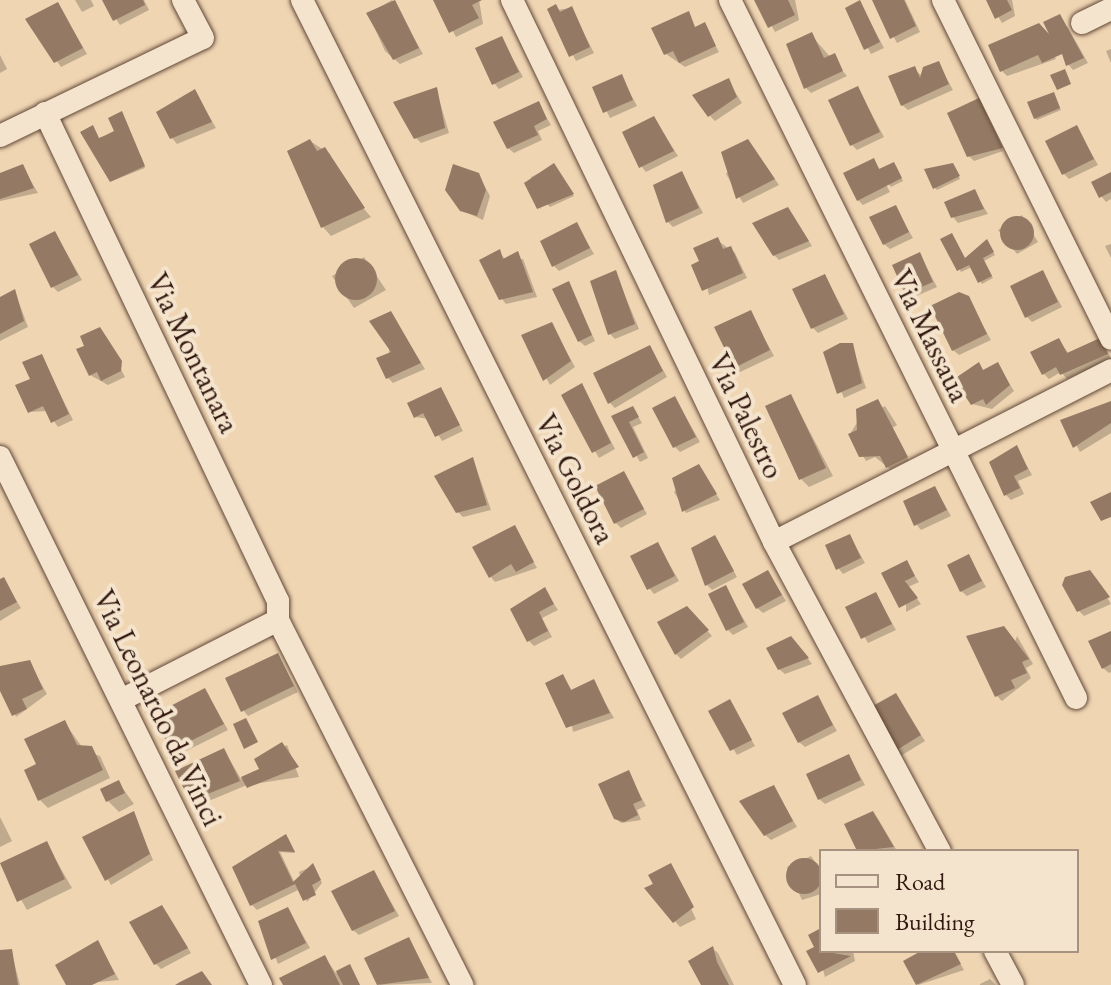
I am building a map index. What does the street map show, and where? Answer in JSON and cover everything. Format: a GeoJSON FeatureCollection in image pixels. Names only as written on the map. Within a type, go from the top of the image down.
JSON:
{"type":"FeatureCollection","features":[{"type":"Feature","properties":{"kind":"street"},"geometry":{"type":"LineString","coordinates":[[0,136],[203,38],[183,0]]}},
{"type":"Feature","properties":{"kind":"street","name":"Via Goldora"},"geometry":{"type":"LineString","coordinates":[[302,0],[795,985]]}},
{"type":"Feature","properties":{"kind":"street","name":"Via Palestro"},"geometry":{"type":"LineString","coordinates":[[512,0],[774,542],[939,849]]}},
{"type":"Feature","properties":{"kind":"street","name":"Via Massaua"},"geometry":{"type":"LineString","coordinates":[[730,0],[1076,698]]}},
{"type":"Feature","properties":{"kind":"street"},"geometry":{"type":"LineString","coordinates":[[943,0],[1111,339]]}},
{"type":"Feature","properties":{"kind":"street"},"geometry":{"type":"LineString","coordinates":[[1082,23],[1111,9]]}},
{"type":"Feature","properties":{"kind":"street","name":"Via Montanara"},"geometry":{"type":"LineString","coordinates":[[45,113],[278,601],[278,620],[462,985]]}},
{"type":"Feature","properties":{"kind":"street"},"geometry":{"type":"LineString","coordinates":[[774,542],[1111,370]]}},
{"type":"Feature","properties":{"kind":"street","name":"Via Leonardo da Vinci"},"geometry":{"type":"LineString","coordinates":[[0,457],[261,985]]}},
{"type":"Feature","properties":{"kind":"street"},"geometry":{"type":"LineString","coordinates":[[121,700],[278,620]]}},
{"type":"Feature","properties":{"kind":"street"},"geometry":{"type":"LineString","coordinates":[[996,953],[1013,985]]}},
{"type":"Feature","properties":{"kind":"building"},"geometry":{"type":"Polygon","coordinates":[[[102,0],[143,0],[145,5],[113,21],[102,0]]]}},
{"type":"Feature","properties":{"kind":"building"},"geometry":{"type":"Polygon","coordinates":[[[395,0],[419,48],[393,60],[366,13],[395,0]]]}},
{"type":"Feature","properties":{"kind":"building"},"geometry":{"type":"Polygon","coordinates":[[[433,0],[482,0],[472,5],[479,18],[449,33],[433,0]]]}},
{"type":"Feature","properties":{"kind":"building"},"geometry":{"type":"Polygon","coordinates":[[[754,0],[788,0],[795,15],[768,28],[754,0]]]}},
{"type":"Feature","properties":{"kind":"building"},"geometry":{"type":"Polygon","coordinates":[[[860,0],[880,42],[864,50],[845,8],[860,0]]]}},
{"type":"Feature","properties":{"kind":"building"},"geometry":{"type":"Polygon","coordinates":[[[872,0],[904,0],[916,26],[890,39],[872,0]]]}},
{"type":"Feature","properties":{"kind":"building"},"geometry":{"type":"Polygon","coordinates":[[[986,0],[1007,0],[1012,10],[995,19],[986,0]]]}},
{"type":"Feature","properties":{"kind":"building"},"geometry":{"type":"Polygon","coordinates":[[[58,2],[83,48],[54,63],[25,19],[58,2]]]}},
{"type":"Feature","properties":{"kind":"building"},"geometry":{"type":"Polygon","coordinates":[[[556,4],[560,12],[572,6],[590,47],[569,57],[547,9],[556,4]]]}},
{"type":"Feature","properties":{"kind":"building"},"geometry":{"type":"Polygon","coordinates":[[[689,11],[695,27],[705,22],[716,46],[679,63],[673,51],[664,55],[651,28],[689,11]]]}},
{"type":"Feature","properties":{"kind":"building"},"geometry":{"type":"Polygon","coordinates":[[[1060,14],[1084,58],[1066,66],[1062,54],[1042,63],[1038,55],[1000,72],[988,45],[1039,23],[1049,34],[1043,22],[1060,14]]]}},
{"type":"Feature","properties":{"kind":"building"},"geometry":{"type":"Polygon","coordinates":[[[812,32],[824,58],[835,53],[843,71],[804,89],[786,44],[812,32]]]}},
{"type":"Feature","properties":{"kind":"building"},"geometry":{"type":"Polygon","coordinates":[[[502,36],[519,72],[492,85],[475,48],[502,36]]]}},
{"type":"Feature","properties":{"kind":"building"},"geometry":{"type":"Polygon","coordinates":[[[939,61],[949,84],[901,106],[888,76],[915,66],[920,78],[923,67],[939,61]]]}},
{"type":"Feature","properties":{"kind":"building"},"geometry":{"type":"Polygon","coordinates":[[[1065,69],[1071,84],[1057,90],[1050,75],[1065,69]]]}},
{"type":"Feature","properties":{"kind":"building"},"geometry":{"type":"Polygon","coordinates":[[[622,74],[633,100],[603,113],[592,87],[622,74]]]}},
{"type":"Feature","properties":{"kind":"building"},"geometry":{"type":"Polygon","coordinates":[[[729,78],[737,97],[708,117],[692,95],[729,78]]]}},
{"type":"Feature","properties":{"kind":"building"},"geometry":{"type":"Polygon","coordinates":[[[858,86],[880,132],[850,146],[828,100],[858,86]]]}},
{"type":"Feature","properties":{"kind":"building"},"geometry":{"type":"Polygon","coordinates":[[[437,87],[445,128],[414,139],[393,102],[437,87]]]}},
{"type":"Feature","properties":{"kind":"building"},"geometry":{"type":"Polygon","coordinates":[[[195,89],[212,122],[170,139],[156,112],[195,89]]]}},
{"type":"Feature","properties":{"kind":"building"},"geometry":{"type":"Polygon","coordinates":[[[1054,92],[1060,108],[1034,119],[1027,102],[1054,92]]]}},
{"type":"Feature","properties":{"kind":"building"},"geometry":{"type":"Polygon","coordinates":[[[979,98],[1003,148],[967,157],[947,113],[979,98]]]}},
{"type":"Feature","properties":{"kind":"building"},"geometry":{"type":"Polygon","coordinates":[[[539,101],[547,119],[534,126],[538,135],[507,149],[493,122],[539,101]]]}},
{"type":"Feature","properties":{"kind":"building"},"geometry":{"type":"Polygon","coordinates":[[[122,111],[145,166],[110,182],[80,132],[93,125],[99,138],[114,131],[108,118],[122,111]]]}},
{"type":"Feature","properties":{"kind":"building"},"geometry":{"type":"Polygon","coordinates":[[[654,116],[674,151],[639,168],[622,132],[654,116]]]}},
{"type":"Feature","properties":{"kind":"building"},"geometry":{"type":"Polygon","coordinates":[[[1077,125],[1094,159],[1062,175],[1045,141],[1077,125]]]}},
{"type":"Feature","properties":{"kind":"building"},"geometry":{"type":"Polygon","coordinates":[[[310,139],[317,151],[325,147],[365,208],[321,228],[287,151],[310,139]]]}},
{"type":"Feature","properties":{"kind":"building"},"geometry":{"type":"Polygon","coordinates":[[[748,139],[775,179],[736,199],[721,152],[748,139]]]}},
{"type":"Feature","properties":{"kind":"building"},"geometry":{"type":"Polygon","coordinates":[[[874,158],[879,169],[894,162],[902,178],[857,201],[843,173],[874,158]]]}},
{"type":"Feature","properties":{"kind":"building"},"geometry":{"type":"Polygon","coordinates":[[[554,163],[574,194],[537,209],[524,183],[554,163]]]}},
{"type":"Feature","properties":{"kind":"building"},"geometry":{"type":"Polygon","coordinates":[[[953,163],[960,176],[933,189],[924,169],[953,163]]]}},
{"type":"Feature","properties":{"kind":"building"},"geometry":{"type":"Polygon","coordinates":[[[23,164],[34,188],[0,199],[0,173],[23,164]]]}},
{"type":"Feature","properties":{"kind":"building"},"geometry":{"type":"Polygon","coordinates":[[[453,164],[479,173],[486,190],[477,216],[460,211],[445,190],[453,164]]]}},
{"type":"Feature","properties":{"kind":"building"},"geometry":{"type":"Polygon","coordinates":[[[682,171],[699,208],[666,223],[653,185],[682,171]]]}},
{"type":"Feature","properties":{"kind":"building"},"geometry":{"type":"Polygon","coordinates":[[[1111,172],[1111,192],[1099,198],[1091,182],[1111,172]]]}},
{"type":"Feature","properties":{"kind":"building"},"geometry":{"type":"Polygon","coordinates":[[[975,189],[984,209],[951,218],[944,202],[975,189]]]}},
{"type":"Feature","properties":{"kind":"building"},"geometry":{"type":"Polygon","coordinates":[[[896,205],[909,232],[883,245],[869,217],[896,205]]]}},
{"type":"Feature","properties":{"kind":"building"},"geometry":{"type":"Polygon","coordinates":[[[788,207],[809,241],[773,256],[752,223],[788,207]]]}},
{"type":"Feature","properties":{"kind":"building"},"geometry":{"type":"Polygon","coordinates":[[[1017,216],[1029,221],[1034,233],[1029,245],[1017,250],[1005,245],[1000,233],[1005,221],[1017,216]]]}},
{"type":"Feature","properties":{"kind":"building"},"geometry":{"type":"Polygon","coordinates":[[[577,222],[590,248],[552,267],[540,241],[577,222]]]}},
{"type":"Feature","properties":{"kind":"building"},"geometry":{"type":"Polygon","coordinates":[[[55,231],[78,275],[51,288],[29,244],[55,231]]]}},
{"type":"Feature","properties":{"kind":"building"},"geometry":{"type":"Polygon","coordinates":[[[952,233],[965,258],[987,239],[994,252],[983,258],[992,276],[978,283],[969,265],[957,271],[940,239],[952,233]]]}},
{"type":"Feature","properties":{"kind":"building"},"geometry":{"type":"Polygon","coordinates":[[[718,237],[723,249],[731,246],[743,273],[702,291],[691,265],[699,261],[693,248],[718,237]]]}},
{"type":"Feature","properties":{"kind":"building"},"geometry":{"type":"Polygon","coordinates":[[[500,249],[503,259],[518,251],[533,292],[499,300],[479,260],[500,249]]]}},
{"type":"Feature","properties":{"kind":"building"},"geometry":{"type":"Polygon","coordinates":[[[920,252],[933,282],[905,294],[892,265],[920,252]]]}},
{"type":"Feature","properties":{"kind":"building"},"geometry":{"type":"Polygon","coordinates":[[[356,258],[371,264],[377,279],[371,294],[356,300],[341,294],[335,279],[341,264],[356,258]]]}},
{"type":"Feature","properties":{"kind":"building"},"geometry":{"type":"Polygon","coordinates":[[[616,270],[635,324],[608,335],[590,281],[616,270]]]}},
{"type":"Feature","properties":{"kind":"building"},"geometry":{"type":"Polygon","coordinates":[[[1043,270],[1058,302],[1025,318],[1010,286],[1043,270]]]}},
{"type":"Feature","properties":{"kind":"building"},"geometry":{"type":"Polygon","coordinates":[[[825,274],[844,314],[811,329],[792,289],[825,274]]]}},
{"type":"Feature","properties":{"kind":"building"},"geometry":{"type":"Polygon","coordinates":[[[569,281],[592,335],[578,342],[552,289],[569,281]]]}},
{"type":"Feature","properties":{"kind":"building"},"geometry":{"type":"Polygon","coordinates":[[[15,289],[24,321],[0,334],[0,297],[15,289]]]}},
{"type":"Feature","properties":{"kind":"building"},"geometry":{"type":"Polygon","coordinates":[[[959,292],[969,296],[987,334],[952,351],[930,306],[959,292]]]}},
{"type":"Feature","properties":{"kind":"building"},"geometry":{"type":"Polygon","coordinates":[[[751,310],[770,350],[734,368],[714,327],[751,310]]]}},
{"type":"Feature","properties":{"kind":"building"},"geometry":{"type":"Polygon","coordinates":[[[391,311],[421,363],[386,379],[376,358],[391,352],[369,321],[391,311]]]}},
{"type":"Feature","properties":{"kind":"building"},"geometry":{"type":"Polygon","coordinates":[[[552,322],[571,361],[543,381],[521,335],[552,322]]]}},
{"type":"Feature","properties":{"kind":"building"},"geometry":{"type":"Polygon","coordinates":[[[100,327],[122,361],[121,371],[101,381],[97,372],[89,376],[76,349],[84,346],[80,336],[100,327]]]}},
{"type":"Feature","properties":{"kind":"building"},"geometry":{"type":"Polygon","coordinates":[[[1059,338],[1067,353],[1100,338],[1108,354],[1060,375],[1056,367],[1042,375],[1030,352],[1059,338]]]}},
{"type":"Feature","properties":{"kind":"building"},"geometry":{"type":"Polygon","coordinates":[[[840,343],[853,343],[862,383],[837,394],[823,352],[840,343]]]}},
{"type":"Feature","properties":{"kind":"building"},"geometry":{"type":"Polygon","coordinates":[[[650,345],[663,371],[608,404],[593,373],[650,345]]]}},
{"type":"Feature","properties":{"kind":"building"},"geometry":{"type":"Polygon","coordinates":[[[42,354],[69,414],[51,423],[43,406],[28,413],[15,385],[30,379],[22,362],[42,354]]]}},
{"type":"Feature","properties":{"kind":"building"},"geometry":{"type":"Polygon","coordinates":[[[979,362],[983,370],[998,362],[1010,385],[986,405],[983,399],[971,405],[954,379],[979,362]]]}},
{"type":"Feature","properties":{"kind":"building"},"geometry":{"type":"Polygon","coordinates":[[[582,383],[611,443],[592,453],[561,395],[582,383]]]}},
{"type":"Feature","properties":{"kind":"building"},"geometry":{"type":"Polygon","coordinates":[[[441,387],[460,425],[435,437],[423,413],[414,418],[407,403],[441,387]]]}},
{"type":"Feature","properties":{"kind":"building"},"geometry":{"type":"Polygon","coordinates":[[[791,394],[826,468],[799,480],[765,406],[791,394]]]}},
{"type":"Feature","properties":{"kind":"building"},"geometry":{"type":"Polygon","coordinates":[[[675,396],[696,437],[673,448],[652,408],[675,396]]]}},
{"type":"Feature","properties":{"kind":"building"},"geometry":{"type":"Polygon","coordinates":[[[878,399],[908,457],[886,468],[880,456],[859,457],[848,434],[857,430],[856,409],[878,399]]]}},
{"type":"Feature","properties":{"kind":"building"},"geometry":{"type":"Polygon","coordinates":[[[1111,401],[1111,423],[1073,448],[1060,420],[1111,401]]]}},
{"type":"Feature","properties":{"kind":"building"},"geometry":{"type":"Polygon","coordinates":[[[633,406],[639,417],[629,422],[644,452],[633,458],[611,416],[633,406]]]}},
{"type":"Feature","properties":{"kind":"building"},"geometry":{"type":"Polygon","coordinates":[[[1017,445],[1028,469],[1014,476],[1020,488],[1004,496],[989,462],[1017,445]]]}},
{"type":"Feature","properties":{"kind":"building"},"geometry":{"type":"Polygon","coordinates":[[[473,457],[487,505],[456,513],[434,476],[473,457]]]}},
{"type":"Feature","properties":{"kind":"building"},"geometry":{"type":"Polygon","coordinates":[[[699,464],[717,494],[682,512],[672,478],[699,464]]]}},
{"type":"Feature","properties":{"kind":"building"},"geometry":{"type":"Polygon","coordinates":[[[624,471],[644,509],[614,524],[595,486],[624,471]]]}},
{"type":"Feature","properties":{"kind":"building"},"geometry":{"type":"Polygon","coordinates":[[[935,486],[947,510],[914,526],[903,501],[935,486]]]}},
{"type":"Feature","properties":{"kind":"building"},"geometry":{"type":"Polygon","coordinates":[[[1111,492],[1111,517],[1101,521],[1090,502],[1111,492]]]}},
{"type":"Feature","properties":{"kind":"building"},"geometry":{"type":"Polygon","coordinates":[[[515,525],[534,562],[516,572],[511,564],[489,578],[472,547],[515,525]]]}},
{"type":"Feature","properties":{"kind":"building"},"geometry":{"type":"Polygon","coordinates":[[[850,534],[861,558],[836,570],[825,545],[850,534]]]}},
{"type":"Feature","properties":{"kind":"building"},"geometry":{"type":"Polygon","coordinates":[[[715,535],[734,571],[705,586],[691,548],[715,535]]]}},
{"type":"Feature","properties":{"kind":"building"},"geometry":{"type":"Polygon","coordinates":[[[658,542],[675,576],[647,590],[630,556],[658,542]]]}},
{"type":"Feature","properties":{"kind":"building"},"geometry":{"type":"Polygon","coordinates":[[[969,554],[982,581],[960,592],[947,565],[969,554]]]}},
{"type":"Feature","properties":{"kind":"building"},"geometry":{"type":"Polygon","coordinates":[[[907,560],[915,576],[905,581],[918,598],[899,608],[881,573],[907,560]]]}},
{"type":"Feature","properties":{"kind":"building"},"geometry":{"type":"Polygon","coordinates":[[[768,570],[782,595],[756,609],[742,584],[768,570]]]}},
{"type":"Feature","properties":{"kind":"building"},"geometry":{"type":"Polygon","coordinates":[[[1090,570],[1110,597],[1077,612],[1062,585],[1065,577],[1090,570]]]}},
{"type":"Feature","properties":{"kind":"building"},"geometry":{"type":"Polygon","coordinates":[[[4,577],[17,602],[0,611],[0,579],[4,577]]]}},
{"type":"Feature","properties":{"kind":"building"},"geometry":{"type":"Polygon","coordinates":[[[726,585],[744,622],[726,631],[708,594],[726,585]]]}},
{"type":"Feature","properties":{"kind":"building"},"geometry":{"type":"Polygon","coordinates":[[[545,587],[554,604],[539,612],[548,631],[527,642],[510,609],[545,587]]]}},
{"type":"Feature","properties":{"kind":"building"},"geometry":{"type":"Polygon","coordinates":[[[876,592],[892,624],[861,639],[845,607],[876,592]]]}},
{"type":"Feature","properties":{"kind":"building"},"geometry":{"type":"Polygon","coordinates":[[[687,606],[709,630],[675,655],[657,622],[687,606]]]}},
{"type":"Feature","properties":{"kind":"building"},"geometry":{"type":"Polygon","coordinates":[[[1004,626],[1029,659],[1022,662],[1027,673],[1011,680],[1015,688],[995,697],[966,636],[1004,626]]]}},
{"type":"Feature","properties":{"kind":"building"},"geometry":{"type":"Polygon","coordinates":[[[1111,631],[1111,664],[1102,669],[1088,641],[1111,631]]]}},
{"type":"Feature","properties":{"kind":"building"},"geometry":{"type":"Polygon","coordinates":[[[791,636],[809,658],[778,670],[766,648],[791,636]]]}},
{"type":"Feature","properties":{"kind":"building"},"geometry":{"type":"Polygon","coordinates":[[[278,653],[294,686],[241,712],[225,678],[278,653]]]}},
{"type":"Feature","properties":{"kind":"building"},"geometry":{"type":"Polygon","coordinates":[[[30,660],[43,689],[22,699],[27,709],[12,716],[0,691],[0,666],[30,660]]]}},
{"type":"Feature","properties":{"kind":"building"},"geometry":{"type":"Polygon","coordinates":[[[563,674],[571,690],[594,679],[610,713],[566,728],[545,683],[563,674]]]}},
{"type":"Feature","properties":{"kind":"building"},"geometry":{"type":"Polygon","coordinates":[[[205,688],[224,724],[171,751],[153,715],[205,688]]]}},
{"type":"Feature","properties":{"kind":"building"},"geometry":{"type":"Polygon","coordinates":[[[896,693],[921,735],[892,753],[871,707],[896,693]]]}},
{"type":"Feature","properties":{"kind":"building"},"geometry":{"type":"Polygon","coordinates":[[[818,695],[833,725],[798,743],[782,713],[818,695]]]}},
{"type":"Feature","properties":{"kind":"building"},"geometry":{"type":"Polygon","coordinates":[[[730,699],[752,740],[730,751],[708,711],[730,699]]]}},
{"type":"Feature","properties":{"kind":"building"},"geometry":{"type":"Polygon","coordinates":[[[246,718],[258,742],[244,749],[233,724],[246,718]]]}},
{"type":"Feature","properties":{"kind":"building"},"geometry":{"type":"Polygon","coordinates":[[[65,720],[77,745],[92,746],[103,770],[38,801],[24,770],[36,764],[24,739],[65,720]]]}},
{"type":"Feature","properties":{"kind":"building"},"geometry":{"type":"Polygon","coordinates":[[[282,742],[299,767],[247,788],[241,777],[259,769],[254,759],[282,742]]]}},
{"type":"Feature","properties":{"kind":"building"},"geometry":{"type":"Polygon","coordinates":[[[224,748],[240,781],[190,801],[175,771],[224,748]]]}},
{"type":"Feature","properties":{"kind":"building"},"geometry":{"type":"Polygon","coordinates":[[[849,754],[861,780],[818,800],[806,774],[849,754]]]}},
{"type":"Feature","properties":{"kind":"building"},"geometry":{"type":"Polygon","coordinates":[[[629,770],[642,800],[633,804],[638,815],[624,822],[614,819],[598,784],[629,770]]]}},
{"type":"Feature","properties":{"kind":"building"},"geometry":{"type":"Polygon","coordinates":[[[119,780],[125,793],[106,802],[100,789],[119,780]]]}},
{"type":"Feature","properties":{"kind":"building"},"geometry":{"type":"Polygon","coordinates":[[[774,785],[793,821],[764,836],[739,801],[774,785]]]}},
{"type":"Feature","properties":{"kind":"building"},"geometry":{"type":"Polygon","coordinates":[[[134,811],[150,854],[105,881],[82,837],[134,811]]]}},
{"type":"Feature","properties":{"kind":"building"},"geometry":{"type":"Polygon","coordinates":[[[873,811],[894,847],[856,849],[844,824],[873,811]]]}},
{"type":"Feature","properties":{"kind":"building"},"geometry":{"type":"Polygon","coordinates":[[[286,834],[295,852],[278,851],[293,882],[313,863],[321,880],[312,885],[316,895],[303,901],[295,884],[250,906],[232,867],[286,834]]]}},
{"type":"Feature","properties":{"kind":"building"},"geometry":{"type":"Polygon","coordinates":[[[47,841],[65,879],[17,902],[0,863],[47,841]]]}},
{"type":"Feature","properties":{"kind":"building"},"geometry":{"type":"Polygon","coordinates":[[[804,858],[817,863],[817,889],[804,894],[791,889],[786,876],[791,863],[804,858]]]}},
{"type":"Feature","properties":{"kind":"building"},"geometry":{"type":"Polygon","coordinates":[[[671,863],[694,907],[673,923],[644,888],[653,884],[648,875],[671,863]]]}},
{"type":"Feature","properties":{"kind":"building"},"geometry":{"type":"Polygon","coordinates":[[[374,870],[395,911],[352,931],[331,891],[374,870]]]}},
{"type":"Feature","properties":{"kind":"building"},"geometry":{"type":"Polygon","coordinates":[[[162,905],[188,948],[154,965],[129,922],[162,905]]]}},
{"type":"Feature","properties":{"kind":"building"},"geometry":{"type":"Polygon","coordinates":[[[288,907],[306,943],[271,960],[258,921],[288,907]]]}},
{"type":"Feature","properties":{"kind":"building"},"geometry":{"type":"Polygon","coordinates":[[[819,929],[819,953],[851,956],[818,973],[806,951],[814,947],[808,935],[819,929]]]}},
{"type":"Feature","properties":{"kind":"building"},"geometry":{"type":"Polygon","coordinates":[[[409,937],[429,978],[377,985],[364,958],[409,937]]]}},
{"type":"Feature","properties":{"kind":"building"},"geometry":{"type":"Polygon","coordinates":[[[98,940],[115,974],[92,985],[66,985],[55,965],[98,940]]]}},
{"type":"Feature","properties":{"kind":"building"},"geometry":{"type":"Polygon","coordinates":[[[713,946],[729,985],[701,985],[688,961],[713,946]]]}},
{"type":"Feature","properties":{"kind":"building"},"geometry":{"type":"Polygon","coordinates":[[[12,949],[18,985],[0,985],[0,950],[12,949]]]}},
{"type":"Feature","properties":{"kind":"building"},"geometry":{"type":"Polygon","coordinates":[[[917,953],[955,953],[961,964],[916,985],[903,961],[917,953]]]}},
{"type":"Feature","properties":{"kind":"building"},"geometry":{"type":"Polygon","coordinates":[[[325,955],[340,985],[283,985],[279,978],[325,955]]]}},
{"type":"Feature","properties":{"kind":"building"},"geometry":{"type":"Polygon","coordinates":[[[350,964],[360,985],[343,985],[336,971],[350,964]]]}},
{"type":"Feature","properties":{"kind":"building"},"geometry":{"type":"Polygon","coordinates":[[[202,971],[212,985],[175,985],[180,982],[202,971]]]}}]}
